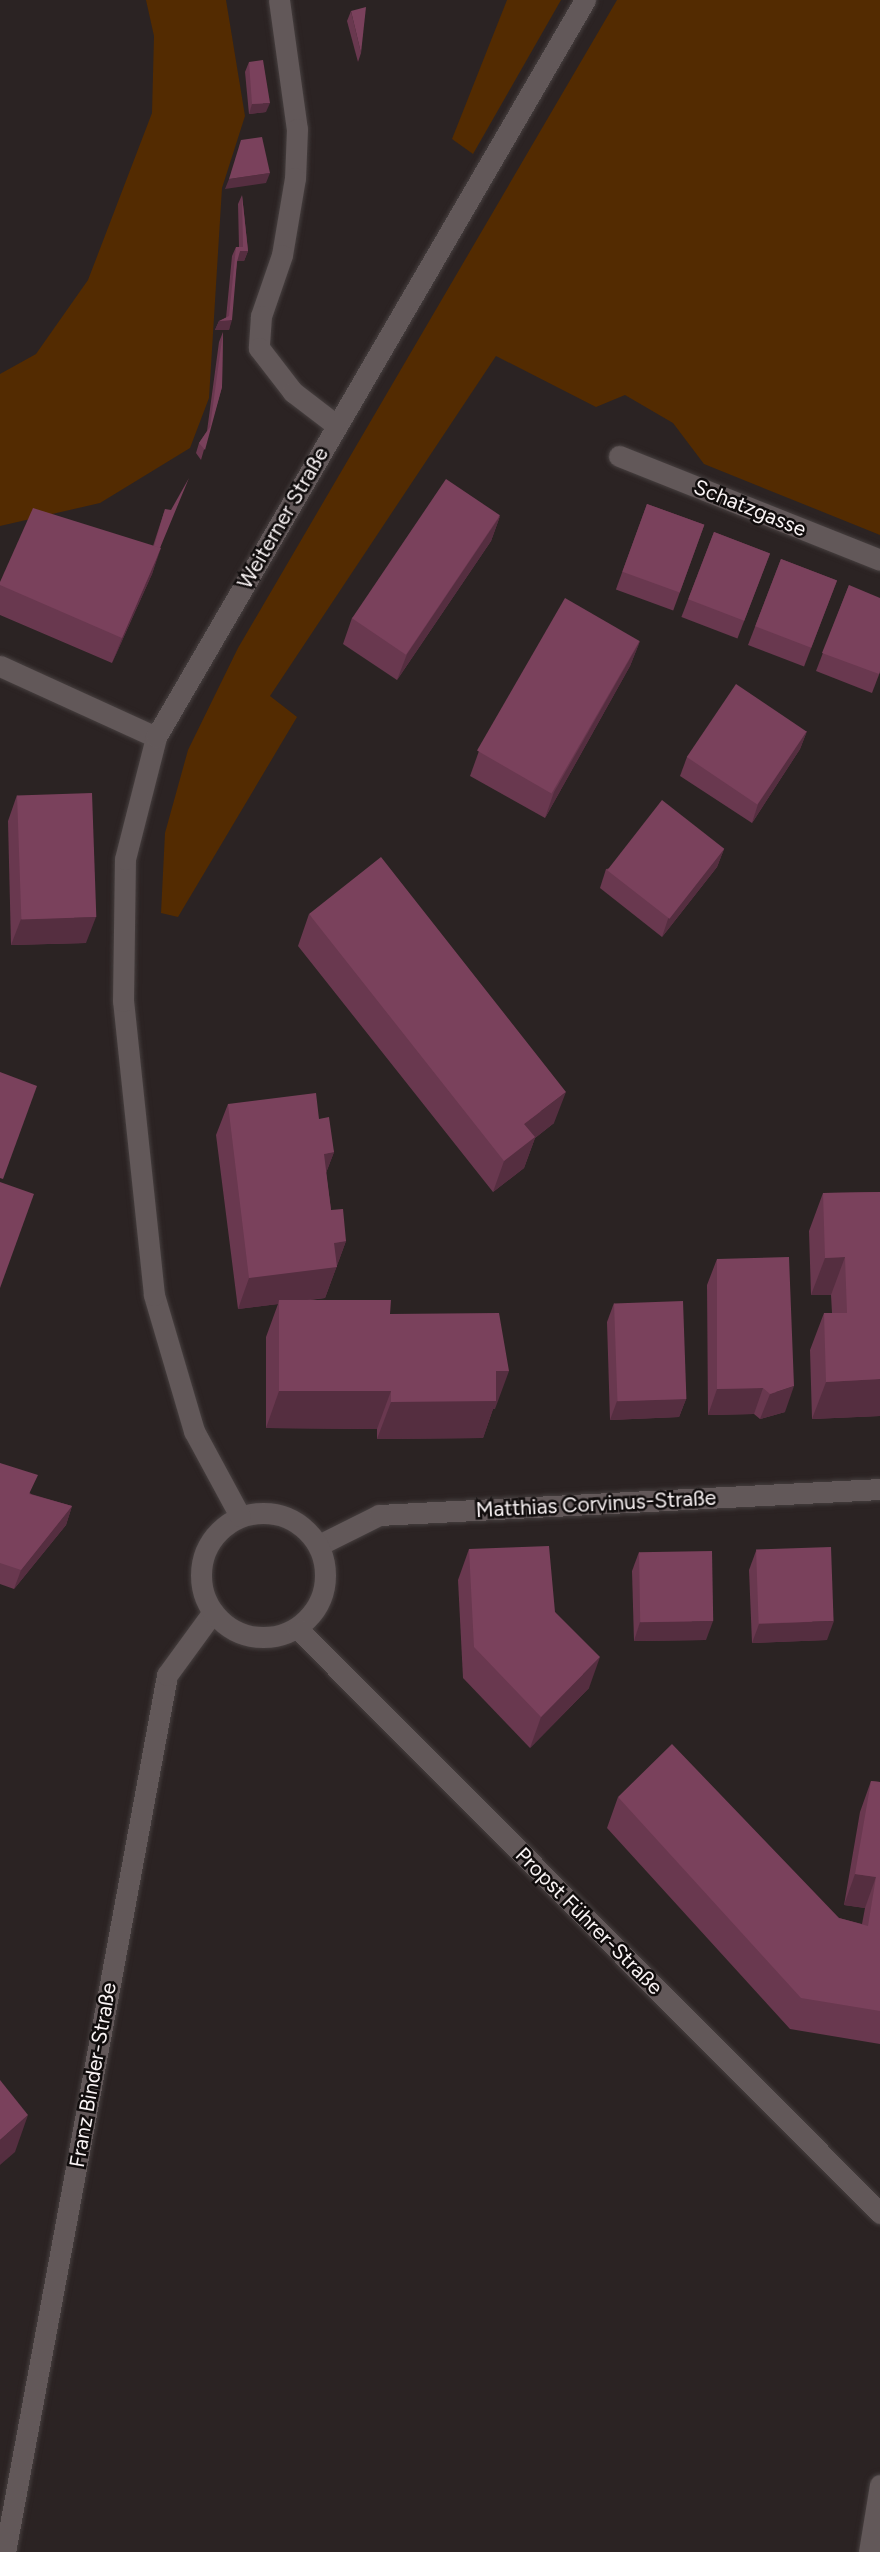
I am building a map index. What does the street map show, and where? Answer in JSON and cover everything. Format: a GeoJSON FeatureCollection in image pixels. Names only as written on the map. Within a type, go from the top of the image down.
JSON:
{"type":"FeatureCollection","features":[{"type":"Feature","properties":{"kind":"street"},"geometry":{"type":"LineString","coordinates":[[279,0],[296,116],[295,178],[282,255],[261,316],[259,348],[293,393],[337,425]]}},
{"type":"Feature","properties":{"kind":"street","name":"Weiterner Straße"},"geometry":{"type":"LineString","coordinates":[[240,1516],[194,1431],[154,1295],[123,1001],[125,859],[156,737],[585,0]]}},
{"type":"Feature","properties":{"kind":"street","name":"Schatzgasse"},"geometry":{"type":"LineString","coordinates":[[619,456],[880,560]]}},
{"type":"Feature","properties":{"kind":"street"},"geometry":{"type":"LineString","coordinates":[[0,666],[156,737]]}},
{"type":"Feature","properties":{"kind":"street","name":"Matthias Corvinus-Straße"},"geometry":{"type":"LineString","coordinates":[[319,1545],[379,1514],[880,1489]]}},
{"type":"Feature","properties":{"kind":"street"},"geometry":{"type":"LineString","coordinates":[[240,1516],[285,1516],[319,1545],[326,1581],[321,1600],[297,1628],[252,1637],[230,1629],[213,1612],[202,1586],[203,1558],[210,1541],[240,1516]]}},
{"type":"Feature","properties":{"kind":"street","name":"Franz Binder-Straße"},"geometry":{"type":"LineString","coordinates":[[5,2552],[167,1675],[213,1612]]}},
{"type":"Feature","properties":{"kind":"street","name":"Propst Führer-Straße"},"geometry":{"type":"LineString","coordinates":[[297,1628],[880,2213]]}},
{"type":"Feature","properties":{"kind":"street"},"geometry":{"type":"LineString","coordinates":[[869,2552],[880,2485]]}},
{"type":"Feature","properties":{"kind":"shaded area"},"geometry":{"type":"Polygon","coordinates":[[[146,0],[226,0],[245,116],[222,188],[209,398],[190,448],[100,503],[0,526],[0,374],[36,354],[88,280],[152,113],[154,36],[146,0]]]}},
{"type":"Feature","properties":{"kind":"shaded area"},"geometry":{"type":"Polygon","coordinates":[[[507,0],[561,0],[473,154],[452,139],[507,0]]]}},
{"type":"Feature","properties":{"kind":"shaded area"},"geometry":{"type":"Polygon","coordinates":[[[617,0],[880,0],[880,535],[704,464],[673,423],[625,395],[596,407],[496,356],[270,696],[297,717],[178,917],[161,913],[165,833],[188,750],[238,648],[617,0]]]}},
{"type":"Feature","properties":{"kind":"building"},"geometry":{"type":"Polygon","coordinates":[[[366,7],[361,53],[351,11],[366,7]]]}},
{"type":"Feature","properties":{"kind":"building"},"geometry":{"type":"Polygon","coordinates":[[[263,60],[270,103],[252,104],[249,62],[263,60]]]}},
{"type":"Feature","properties":{"kind":"building"},"geometry":{"type":"Polygon","coordinates":[[[262,137],[270,173],[229,179],[241,140],[262,137]]]}},
{"type":"Feature","properties":{"kind":"building"},"geometry":{"type":"Polygon","coordinates":[[[242,195],[248,251],[240,251],[237,262],[232,320],[219,321],[229,316],[236,247],[243,247],[242,195]]]}},
{"type":"Feature","properties":{"kind":"building"},"geometry":{"type":"Polygon","coordinates":[[[223,332],[222,387],[205,450],[199,443],[210,427],[223,332]]]}},
{"type":"Feature","properties":{"kind":"building"},"geometry":{"type":"Polygon","coordinates":[[[189,478],[160,548],[154,546],[165,509],[171,510],[189,478]]]}},
{"type":"Feature","properties":{"kind":"building"},"geometry":{"type":"Polygon","coordinates":[[[446,479],[500,515],[406,655],[352,618],[446,479]]]}},
{"type":"Feature","properties":{"kind":"building"},"geometry":{"type":"Polygon","coordinates":[[[647,504],[704,525],[680,593],[622,572],[647,504]]]}},
{"type":"Feature","properties":{"kind":"building"},"geometry":{"type":"Polygon","coordinates":[[[33,508],[161,548],[122,638],[0,585],[33,508]]]}},
{"type":"Feature","properties":{"kind":"building"},"geometry":{"type":"Polygon","coordinates":[[[714,532],[770,554],[744,621],[688,599],[714,532]]]}},
{"type":"Feature","properties":{"kind":"building"},"geometry":{"type":"Polygon","coordinates":[[[781,559],[837,581],[811,648],[755,626],[781,559]]]}},
{"type":"Feature","properties":{"kind":"building"},"geometry":{"type":"Polygon","coordinates":[[[849,585],[880,598],[879,674],[822,653],[849,585]]]}},
{"type":"Feature","properties":{"kind":"building"},"geometry":{"type":"Polygon","coordinates":[[[565,598],[639,641],[551,793],[477,750],[565,598]]]}},
{"type":"Feature","properties":{"kind":"building"},"geometry":{"type":"Polygon","coordinates":[[[736,684],[806,732],[757,804],[687,757],[736,684]]]}},
{"type":"Feature","properties":{"kind":"building"},"geometry":{"type":"Polygon","coordinates":[[[92,793],[96,917],[21,920],[17,796],[92,793]]]}},
{"type":"Feature","properties":{"kind":"building"},"geometry":{"type":"Polygon","coordinates":[[[662,800],[724,849],[669,919],[607,870],[662,800]]]}},
{"type":"Feature","properties":{"kind":"building"},"geometry":{"type":"Polygon","coordinates":[[[381,857],[566,1092],[524,1124],[535,1137],[504,1161],[309,914],[381,857]]]}},
{"type":"Feature","properties":{"kind":"building"},"geometry":{"type":"Polygon","coordinates":[[[0,1072],[37,1086],[3,1179],[0,1178],[0,1072]]]}},
{"type":"Feature","properties":{"kind":"building"},"geometry":{"type":"Polygon","coordinates":[[[316,1093],[319,1119],[329,1117],[334,1152],[324,1154],[331,1210],[343,1209],[346,1241],[334,1243],[337,1267],[249,1278],[228,1104],[316,1093]]]}},
{"type":"Feature","properties":{"kind":"building"},"geometry":{"type":"Polygon","coordinates":[[[0,1182],[34,1194],[0,1288],[0,1182]]]}},
{"type":"Feature","properties":{"kind":"building"},"geometry":{"type":"Polygon","coordinates":[[[880,1192],[880,1379],[826,1382],[824,1313],[847,1313],[845,1257],[825,1258],[823,1193],[880,1192]]]}},
{"type":"Feature","properties":{"kind":"building"},"geometry":{"type":"Polygon","coordinates":[[[789,1257],[794,1386],[770,1394],[763,1388],[717,1389],[717,1259],[789,1257]]]}},
{"type":"Feature","properties":{"kind":"building"},"geometry":{"type":"Polygon","coordinates":[[[279,1300],[391,1300],[390,1314],[499,1313],[509,1371],[496,1371],[496,1401],[391,1402],[391,1391],[279,1391],[279,1300]]]}},
{"type":"Feature","properties":{"kind":"building"},"geometry":{"type":"Polygon","coordinates":[[[683,1301],[686,1399],[617,1401],[614,1303],[683,1301]]]}},
{"type":"Feature","properties":{"kind":"building"},"geometry":{"type":"Polygon","coordinates":[[[0,1463],[38,1475],[29,1494],[72,1506],[21,1570],[0,1563],[0,1463]]]}},
{"type":"Feature","properties":{"kind":"building"},"geometry":{"type":"Polygon","coordinates":[[[549,1546],[555,1612],[600,1657],[541,1717],[474,1647],[469,1549],[549,1546]]]}},
{"type":"Feature","properties":{"kind":"building"},"geometry":{"type":"Polygon","coordinates":[[[831,1547],[834,1621],[759,1624],[756,1550],[831,1547]]]}},
{"type":"Feature","properties":{"kind":"building"},"geometry":{"type":"Polygon","coordinates":[[[712,1551],[713,1621],[640,1622],[639,1552],[712,1551]]]}},
{"type":"Feature","properties":{"kind":"building"},"geometry":{"type":"Polygon","coordinates":[[[672,1744],[839,1918],[868,1926],[876,1877],[855,1874],[871,1781],[880,1782],[880,2011],[801,1998],[618,1797],[672,1744]]]}},
{"type":"Feature","properties":{"kind":"building"},"geometry":{"type":"Polygon","coordinates":[[[0,2080],[28,2115],[0,2140],[0,2080]]]}}]}
